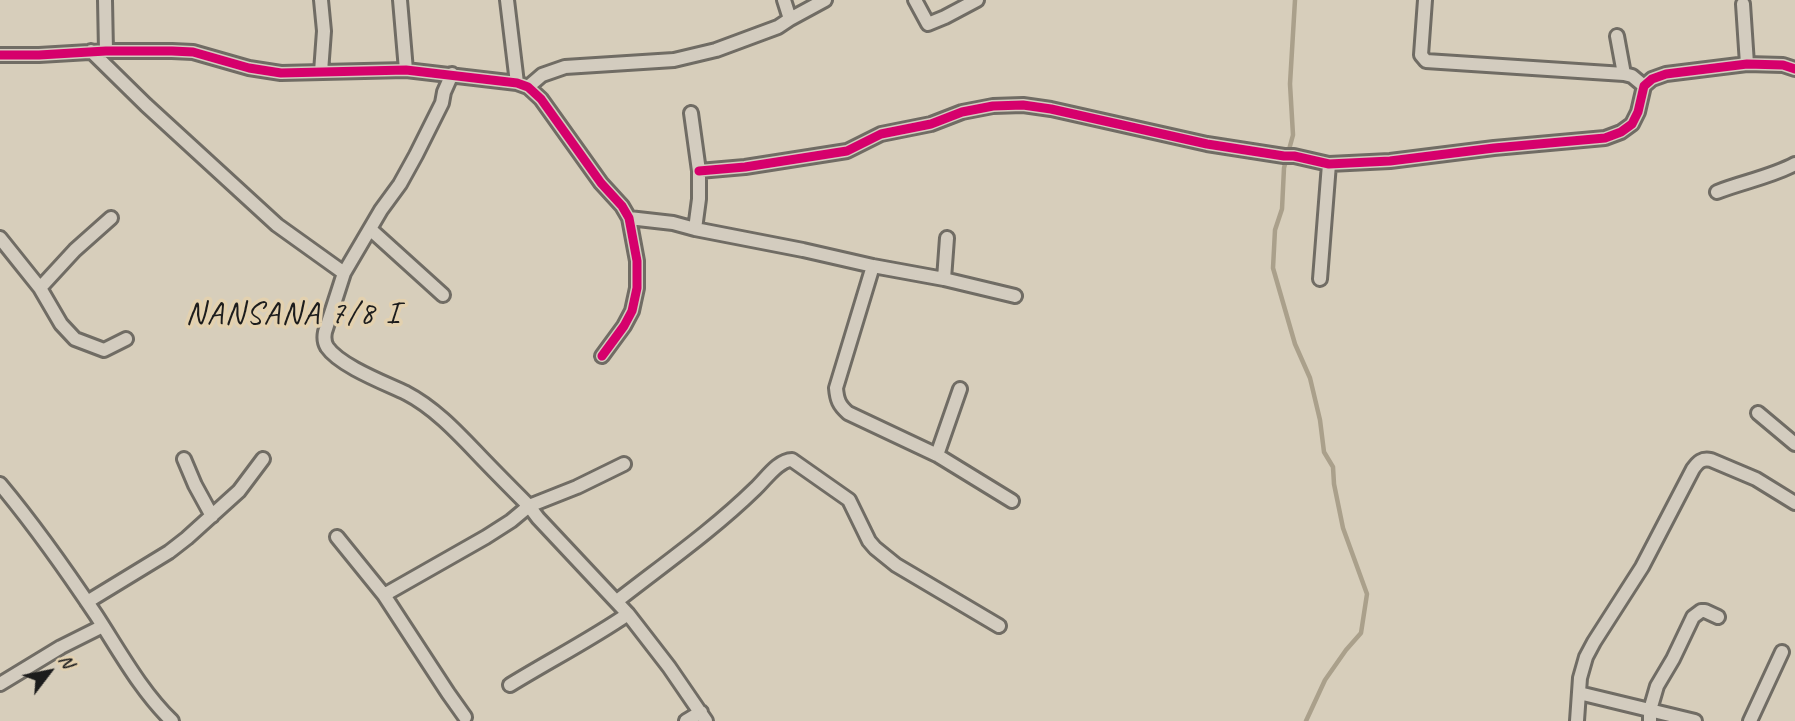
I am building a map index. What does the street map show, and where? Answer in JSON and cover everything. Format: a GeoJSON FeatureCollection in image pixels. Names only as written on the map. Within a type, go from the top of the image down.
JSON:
{"type":"FeatureCollection","features":[{"type":"Feature","properties":{"kind":"street"},"geometry":{"type":"LineString","coordinates":[[105,0],[106,51]]}},
{"type":"Feature","properties":{"kind":"street"},"geometry":{"type":"LineString","coordinates":[[321,0],[324,31],[321,72]]}},
{"type":"Feature","properties":{"kind":"street"},"geometry":{"type":"LineString","coordinates":[[400,0],[406,70]]}},
{"type":"Feature","properties":{"kind":"street"},"geometry":{"type":"LineString","coordinates":[[507,0],[522,85]]}},
{"type":"Feature","properties":{"kind":"street"},"geometry":{"type":"LineString","coordinates":[[784,0],[790,19]]}},
{"type":"Feature","properties":{"kind":"street"},"geometry":{"type":"LineString","coordinates":[[522,85],[565,67],[674,60],[716,50],[778,27],[825,0]]}},
{"type":"Feature","properties":{"kind":"street"},"geometry":{"type":"LineString","coordinates":[[915,0],[928,24],[977,0]]}},
{"type":"Feature","properties":{"kind":"street"},"geometry":{"type":"LineString","coordinates":[[1424,0],[1420,55],[1426,61],[1624,74],[1632,76],[1644,86]]}},
{"type":"Feature","properties":{"kind":"street"},"geometry":{"type":"LineString","coordinates":[[1743,4],[1747,64]]}},
{"type":"Feature","properties":{"kind":"street"},"geometry":{"type":"LineString","coordinates":[[1617,36],[1624,74]]}},
{"type":"Feature","properties":{"kind":"street"},"geometry":{"type":"LineString","coordinates":[[91,51],[277,225],[344,273]]}},
{"type":"Feature","properties":{"kind":"street"},"geometry":{"type":"LineString","coordinates":[[0,55],[91,51],[193,52],[249,68],[282,73],[406,70],[522,85],[541,99],[629,218],[637,261],[637,288],[632,311],[602,356]]}},
{"type":"Feature","properties":{"kind":"street"},"geometry":{"type":"LineString","coordinates":[[699,171],[745,167],[847,151],[881,134],[932,124],[993,106],[1023,105],[1207,145],[1329,164],[1390,162],[1494,148],[1605,138],[1632,124],[1638,112],[1644,86],[1652,79],[1666,74],[1747,64],[1783,65],[1795,69]]}},
{"type":"Feature","properties":{"kind":"street"},"geometry":{"type":"LineString","coordinates":[[452,74],[442,103],[416,155],[344,273],[325,332],[326,346],[352,367],[408,394],[437,414],[528,506],[628,614],[704,717],[686,721]]}},
{"type":"Feature","properties":{"kind":"street"},"geometry":{"type":"LineString","coordinates":[[691,113],[699,171],[695,229]]}},
{"type":"Feature","properties":{"kind":"street"},"geometry":{"type":"LineString","coordinates":[[1320,279],[1329,164]]}},
{"type":"Feature","properties":{"kind":"street"},"geometry":{"type":"LineString","coordinates":[[1717,192],[1795,164]]}},
{"type":"Feature","properties":{"kind":"street"},"geometry":{"type":"LineString","coordinates":[[40,288],[68,257],[111,218]]}},
{"type":"Feature","properties":{"kind":"street"},"geometry":{"type":"LineString","coordinates":[[629,218],[673,223],[873,267],[944,278],[1015,296]]}},
{"type":"Feature","properties":{"kind":"street"},"geometry":{"type":"LineString","coordinates":[[370,229],[443,295]]}},
{"type":"Feature","properties":{"kind":"street"},"geometry":{"type":"LineString","coordinates":[[0,238],[40,288],[61,324],[75,339],[104,350],[126,339]]}},
{"type":"Feature","properties":{"kind":"street"},"geometry":{"type":"LineString","coordinates":[[944,278],[947,238]]}},
{"type":"Feature","properties":{"kind":"street"},"geometry":{"type":"LineString","coordinates":[[873,267],[836,388],[837,400],[848,413],[937,456],[1012,501]]}},
{"type":"Feature","properties":{"kind":"street"},"geometry":{"type":"LineString","coordinates":[[937,456],[960,389]]}},
{"type":"Feature","properties":{"kind":"street"},"geometry":{"type":"LineString","coordinates":[[1758,413],[1795,444]]}},
{"type":"Feature","properties":{"kind":"street"},"geometry":{"type":"LineString","coordinates":[[184,458],[212,516]]}},
{"type":"Feature","properties":{"kind":"street"},"geometry":{"type":"LineString","coordinates":[[87,602],[169,552],[239,491],[262,459]]}},
{"type":"Feature","properties":{"kind":"street"},"geometry":{"type":"LineString","coordinates":[[617,601],[696,540],[753,492],[782,463],[792,460],[849,500],[869,541],[896,565],[999,626]]}},
{"type":"Feature","properties":{"kind":"street"},"geometry":{"type":"LineString","coordinates":[[1577,721],[1583,668],[1594,642],[1642,567],[1700,460],[1711,460],[1756,479],[1795,503]]}},
{"type":"Feature","properties":{"kind":"street"},"geometry":{"type":"LineString","coordinates":[[384,595],[486,537],[528,506],[578,487],[624,464]]}},
{"type":"Feature","properties":{"kind":"street"},"geometry":{"type":"LineString","coordinates":[[0,484],[59,559],[140,684],[172,721]]}},
{"type":"Feature","properties":{"kind":"street"},"geometry":{"type":"LineString","coordinates":[[337,537],[384,595],[465,717]]}},
{"type":"Feature","properties":{"kind":"street"},"geometry":{"type":"LineString","coordinates":[[1650,715],[1657,686],[1693,617],[1701,611],[1717,617]]}},
{"type":"Feature","properties":{"kind":"street"},"geometry":{"type":"LineString","coordinates":[[510,685],[628,614]]}},
{"type":"Feature","properties":{"kind":"street"},"geometry":{"type":"LineString","coordinates":[[0,684],[103,626]]}},
{"type":"Feature","properties":{"kind":"street"},"geometry":{"type":"LineString","coordinates":[[1751,721],[1782,652]]}},
{"type":"Feature","properties":{"kind":"street"},"geometry":{"type":"LineString","coordinates":[[1579,693],[1650,715],[1695,721]]}},
{"type":"Feature","properties":{"kind":"waterway"},"geometry":{"type":"LineString","coordinates":[[1295,0],[1290,84],[1293,135],[1284,168],[1282,209],[1275,230],[1273,268],[1295,344],[1310,378],[1324,452],[1333,467],[1343,528],[1367,594],[1361,633],[1325,680],[1306,721]]}},
{"type":"Feature","properties":{"kind":"cycle path"},"geometry":{"type":"LineString","coordinates":[[0,55],[106,51],[193,52],[249,68],[281,73],[406,70],[517,83],[528,87],[541,99],[629,218],[637,261],[637,288],[632,311],[602,356]]}},
{"type":"Feature","properties":{"kind":"cycle path"},"geometry":{"type":"LineString","coordinates":[[699,171],[745,167],[847,151],[881,134],[931,124],[962,112],[993,106],[1023,105],[1207,144],[1294,156],[1329,164],[1390,161],[1605,138],[1632,124],[1638,112],[1644,86],[1652,79],[1666,74],[1747,64],[1783,65],[1795,69]]}},
{"type":"Feature","properties":{"kind":"district","name":"NANSANA 7/8 I"},"geometry":{"type":"Point","coordinates":[293,315]}}]}
